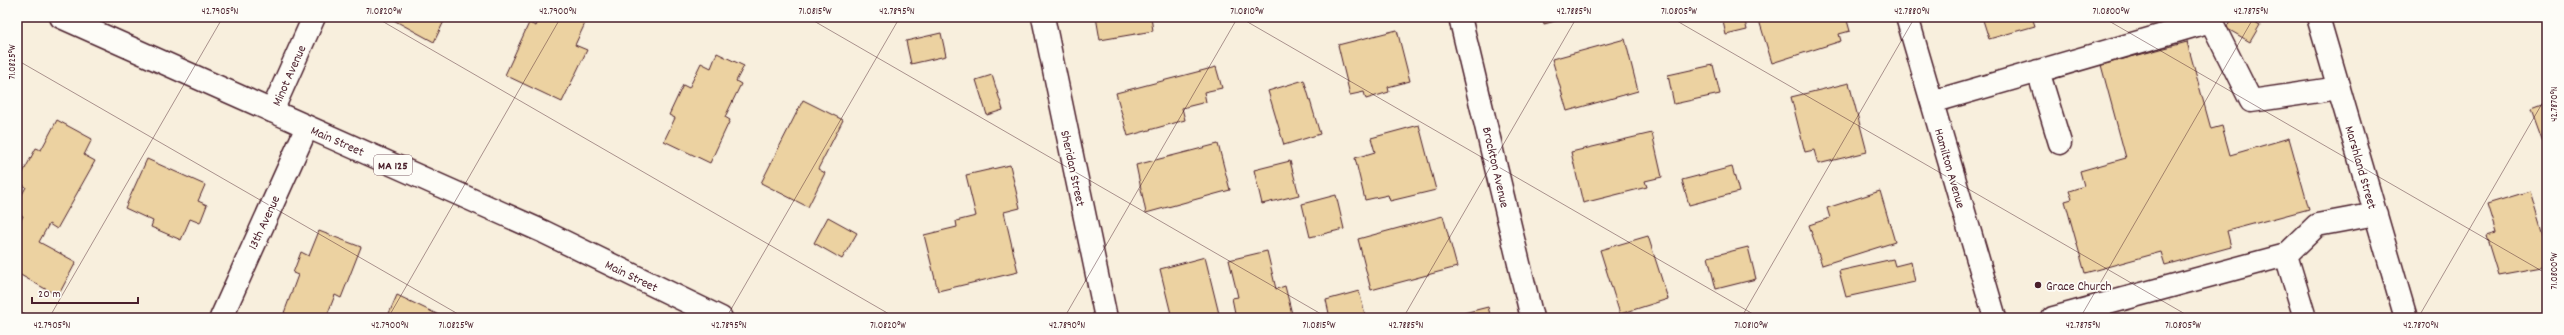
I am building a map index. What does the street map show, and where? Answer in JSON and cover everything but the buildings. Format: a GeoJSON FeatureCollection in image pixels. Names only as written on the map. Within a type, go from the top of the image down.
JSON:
{"type":"FeatureCollection","features":[{"type":"Feature","properties":{"kind":"street","name":"Main Street"},"geometry":{"type":"LineString","coordinates":[[62,17],[544,232],[721,318]]}},
{"type":"Feature","properties":{"kind":"street","name":"Minot Avenue"},"geometry":{"type":"LineString","coordinates":[[272,111],[314,17]]}},
{"type":"Feature","properties":{"kind":"street","name":"Sheridan Street"},"geometry":{"type":"LineString","coordinates":[[1043,17],[1106,318]]}},
{"type":"Feature","properties":{"kind":"street","name":"Brockton Avenue"},"geometry":{"type":"LineString","coordinates":[[1460,17],[1532,318]]}},
{"type":"Feature","properties":{"kind":"street","name":"Hamilton Avenue"},"geometry":{"type":"LineString","coordinates":[[1907,17],[1995,318]]}},
{"type":"Feature","properties":{"kind":"street","name":"Marshland Street"},"geometry":{"type":"LineString","coordinates":[[2318,17],[2406,318]]}},
{"type":"Feature","properties":{"kind":"street"},"geometry":{"type":"LineString","coordinates":[[1932,102],[2211,21],[2251,101],[2339,88]]}},
{"type":"Feature","properties":{"kind":"street"},"geometry":{"type":"LineString","coordinates":[[2038,71],[2060,143]]}},
{"type":"Feature","properties":{"kind":"street","name":"13th Avenue"},"geometry":{"type":"LineString","coordinates":[[220,318],[306,127]]}},
{"type":"Feature","properties":{"kind":"street"},"geometry":{"type":"LineString","coordinates":[[2053,318],[2286,255],[2317,224],[2376,214]]}},
{"type":"Feature","properties":{"kind":"street"},"geometry":{"type":"LineString","coordinates":[[2286,255],[2305,318]]}},
{"type":"Feature","properties":{"kind":"place","name":"Grace Church"},"geometry":{"type":"Point","coordinates":[2038,285]}}]}
